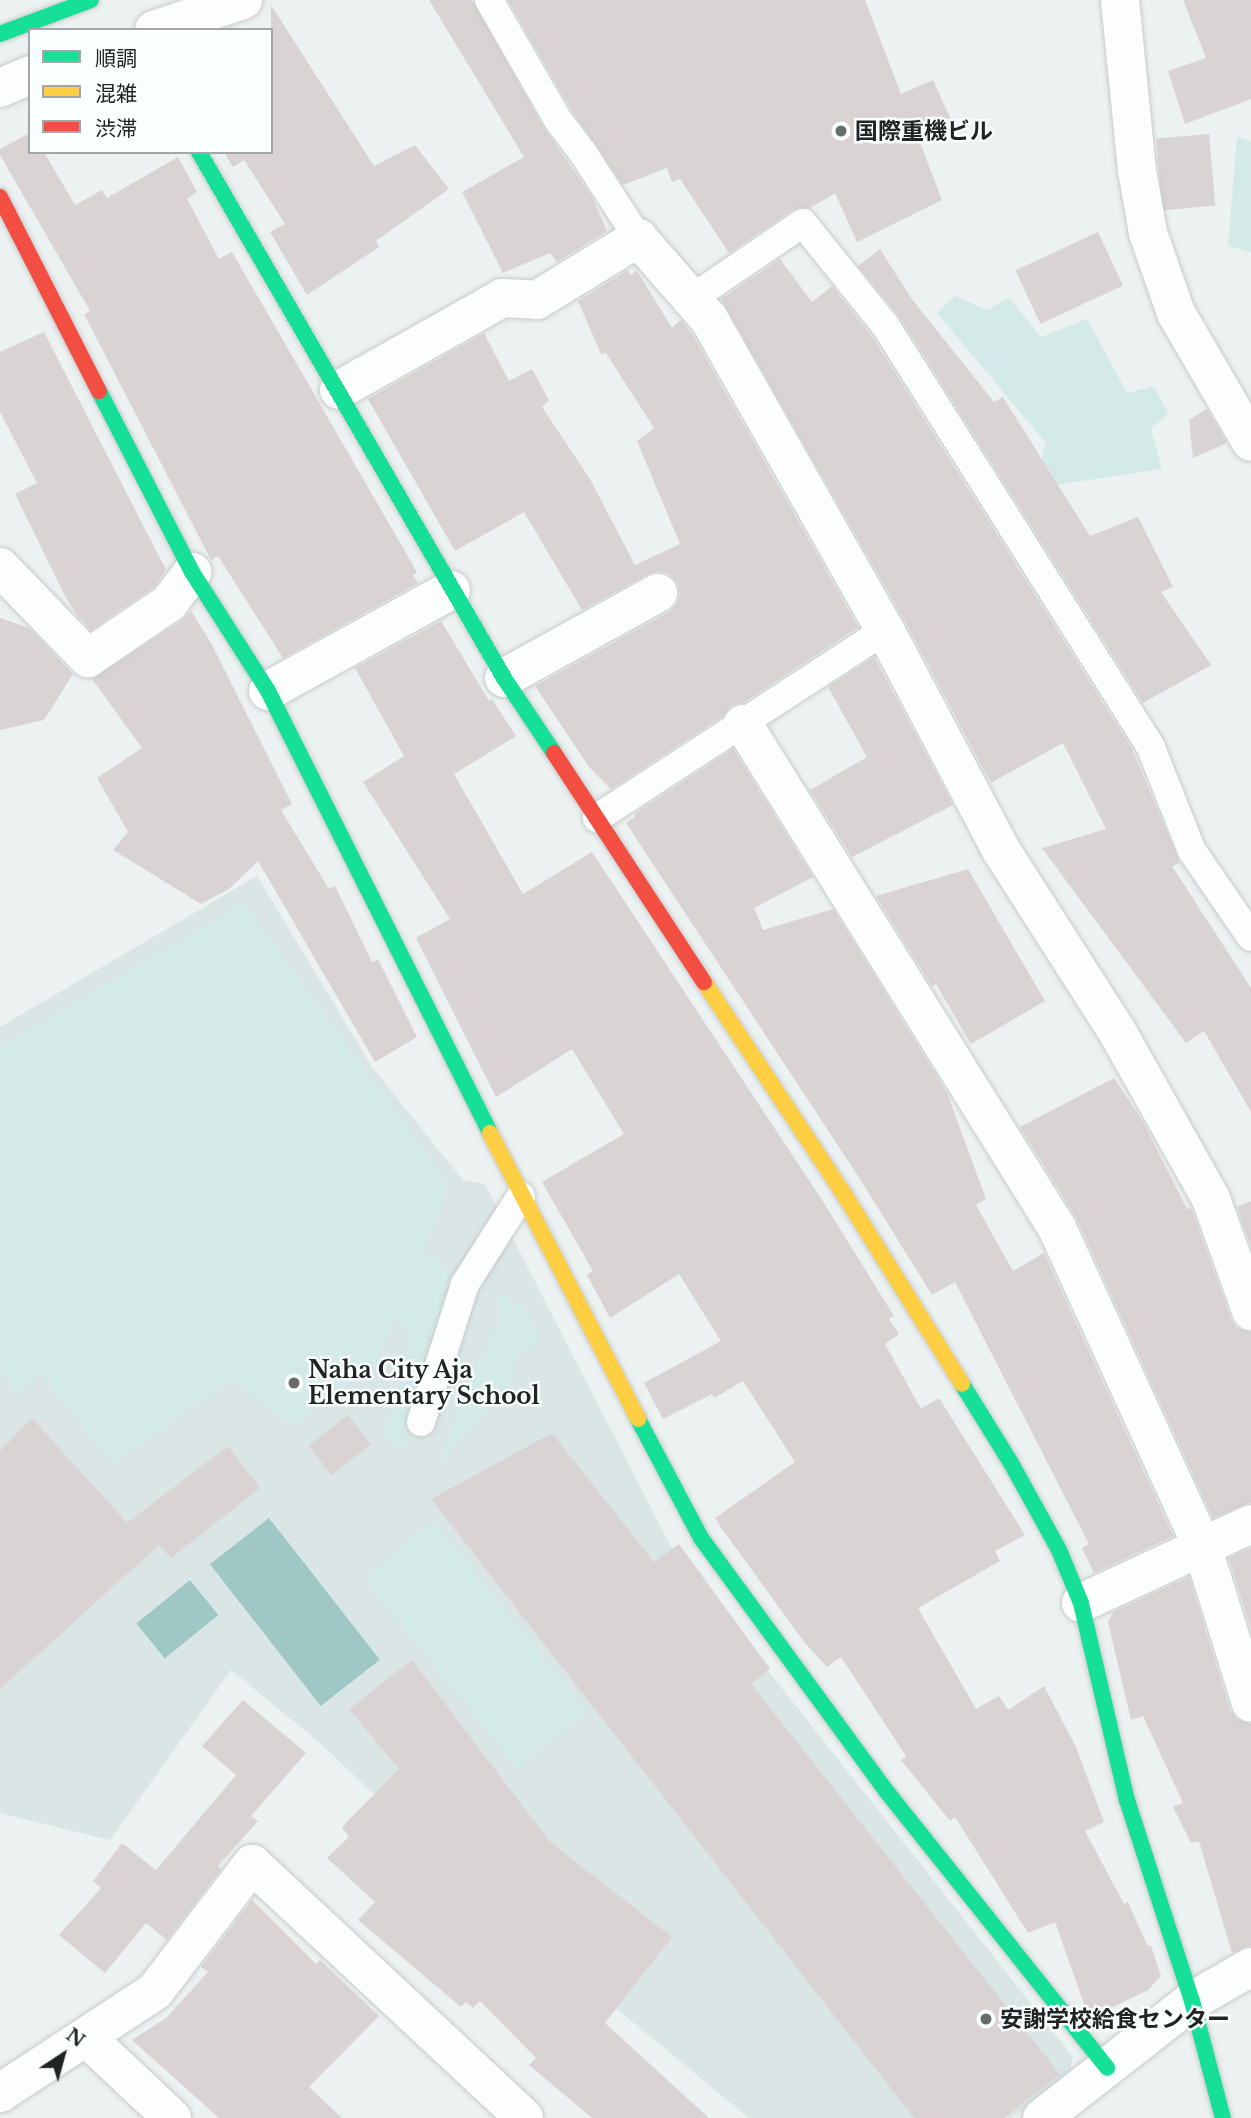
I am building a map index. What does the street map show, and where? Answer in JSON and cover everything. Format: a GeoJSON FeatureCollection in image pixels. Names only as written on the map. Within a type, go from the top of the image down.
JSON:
{"type":"FeatureCollection","features":[{"type":"Feature","properties":{"kind":"main road"},"geometry":{"type":"LineString","coordinates":[[0,34],[91,0]]}},
{"type":"Feature","properties":{"kind":"main road"},"geometry":{"type":"LineString","coordinates":[[200,154],[504,678],[834,1180],[1011,1463],[1059,1550],[1081,1603],[1126,1800],[1192,2001],[1223,2118]]}},
{"type":"Feature","properties":{"kind":"main road"},"geometry":{"type":"LineString","coordinates":[[0,197],[192,572],[268,691],[521,1196],[701,1538],[887,1792],[1107,2068]]}},
{"type":"Feature","properties":{"kind":"street"},"geometry":{"type":"LineString","coordinates":[[160,28],[243,0]]}},
{"type":"Feature","properties":{"kind":"street"},"geometry":{"type":"LineString","coordinates":[[1120,0],[1137,170],[1147,233],[1176,313],[1251,442]]}},
{"type":"Feature","properties":{"kind":"street"},"geometry":{"type":"LineString","coordinates":[[0,88],[28,76]]}},
{"type":"Feature","properties":{"kind":"street"},"geometry":{"type":"LineString","coordinates":[[339,390],[502,298],[537,300],[638,238],[709,319],[885,630],[1001,850],[1118,1033],[1210,1199],[1251,1311]]}},
{"type":"Feature","properties":{"kind":"street"},"geometry":{"type":"LineString","coordinates":[[0,567],[88,658],[169,603],[192,572]]}},
{"type":"Feature","properties":{"kind":"street"},"geometry":{"type":"LineString","coordinates":[[268,691],[451,590]]}},
{"type":"Feature","properties":{"kind":"street"},"geometry":{"type":"LineString","coordinates":[[504,678],[658,593]]}},
{"type":"Feature","properties":{"kind":"street"},"geometry":{"type":"LineString","coordinates":[[743,724],[1058,1228],[1202,1546],[1251,1703]]}},
{"type":"Feature","properties":{"kind":"street"},"geometry":{"type":"LineString","coordinates":[[1081,1603],[1251,1524]]}},
{"type":"Feature","properties":{"kind":"street"},"geometry":{"type":"LineString","coordinates":[[0,2094],[155,1991],[252,1864],[524,2118]]}},
{"type":"Feature","properties":{"kind":"street"},"geometry":{"type":"LineString","coordinates":[[1042,2118],[1192,2001],[1251,1967]]}},
{"type":"Feature","properties":{"kind":"street"},"geometry":{"type":"LineString","coordinates":[[87,2038],[172,2118]]}},
{"type":"Feature","properties":{"kind":"lane"},"geometry":{"type":"LineString","coordinates":[[489,0],[558,120],[583,153],[638,238]]}},
{"type":"Feature","properties":{"kind":"lane"},"geometry":{"type":"LineString","coordinates":[[691,299],[803,223],[887,328],[1151,748],[1192,851],[1251,937]]}},
{"type":"Feature","properties":{"kind":"lane"},"geometry":{"type":"LineString","coordinates":[[597,818],[885,630]]}},
{"type":"Feature","properties":{"kind":"lane"},"geometry":{"type":"LineString","coordinates":[[421,1422],[465,1284],[521,1196]]}},
{"type":"Feature","properties":{"kind":"shaded area"},"geometry":{"type":"Polygon","coordinates":[[[1237,137],[1251,141],[1251,252],[1228,246],[1237,137]]]}},
{"type":"Feature","properties":{"kind":"shaded area"},"geometry":{"type":"Polygon","coordinates":[[[955,296],[987,310],[1009,298],[1041,337],[1087,319],[1127,393],[1154,386],[1168,414],[1151,429],[1162,469],[1048,486],[1038,472],[1046,443],[937,313],[955,296]]]}},
{"type":"Feature","properties":{"kind":"shaded area","name":"Naha City Aja Elementary School"},"geometry":{"type":"Polygon","coordinates":[[[257,876],[372,1067],[463,1180],[485,1184],[691,1586],[698,1582],[1073,2057],[1069,2076],[1011,2118],[749,2118],[487,1902],[320,1743],[231,1670],[110,1840],[0,1813],[0,1027],[257,876]]]}},
{"type":"Feature","properties":{"kind":"shaded area"},"geometry":{"type":"Polygon","coordinates":[[[244,903],[450,1185],[422,1254],[432,1255],[451,1274],[406,1447],[398,1450],[382,1433],[399,1396],[409,1331],[396,1320],[378,1362],[292,1427],[233,1379],[113,1464],[41,1375],[17,1397],[0,1370],[0,1046],[244,903]]]}},
{"type":"Feature","properties":{"kind":"shaded area"},"geometry":{"type":"Polygon","coordinates":[[[497,1294],[523,1306],[541,1342],[519,1351],[508,1388],[437,1468],[467,1387],[499,1322],[497,1294]]]}},
{"type":"Feature","properties":{"kind":"shaded area"},"geometry":{"type":"Polygon","coordinates":[[[434,1521],[588,1711],[517,1769],[363,1578],[434,1521]]]}},
{"type":"Feature","properties":{"kind":"water"},"geometry":{"type":"Polygon","coordinates":[[[269,1518],[380,1660],[321,1706],[210,1564],[269,1518]]]}},
{"type":"Feature","properties":{"kind":"water"},"geometry":{"type":"Polygon","coordinates":[[[190,1580],[218,1615],[165,1658],[136,1623],[190,1580]]]}},
{"type":"Feature","properties":{"kind":"building"},"geometry":{"type":"Polygon","coordinates":[[[429,0],[472,0],[544,128],[592,197],[607,231],[557,262],[550,253],[503,273],[462,192],[524,157],[429,0]]]}},
{"type":"Feature","properties":{"kind":"building"},"geometry":{"type":"Polygon","coordinates":[[[508,0],[865,0],[901,94],[933,80],[952,122],[919,140],[942,200],[857,242],[835,193],[810,208],[794,209],[729,253],[680,179],[672,182],[667,168],[623,185],[572,111],[508,0]]]}},
{"type":"Feature","properties":{"kind":"building"},"geometry":{"type":"Polygon","coordinates":[[[1183,0],[1251,0],[1251,99],[1185,124],[1168,71],[1206,58],[1183,0]]]}},
{"type":"Feature","properties":{"kind":"building"},"geometry":{"type":"Polygon","coordinates":[[[271,5],[374,166],[415,145],[449,189],[376,241],[379,247],[307,295],[270,232],[285,224],[244,160],[233,167],[225,154],[273,154],[271,5]]]}},
{"type":"Feature","properties":{"kind":"building"},"geometry":{"type":"Polygon","coordinates":[[[28,134],[28,154],[45,154],[75,205],[102,190],[107,198],[178,157],[197,192],[187,199],[219,259],[232,252],[417,572],[413,575],[418,583],[283,658],[218,556],[211,560],[84,314],[90,311],[0,155],[0,149],[28,134]]]}},
{"type":"Feature","properties":{"kind":"building"},"geometry":{"type":"Polygon","coordinates":[[[1209,134],[1215,206],[1162,210],[1156,139],[1209,134]]]}},
{"type":"Feature","properties":{"kind":"building"},"geometry":{"type":"Polygon","coordinates":[[[1098,232],[1123,285],[1040,324],[1016,270],[1098,232]]]}},
{"type":"Feature","properties":{"kind":"building"},"geometry":{"type":"Polygon","coordinates":[[[880,249],[911,298],[994,402],[1003,397],[1090,536],[1138,517],[1173,587],[1161,592],[1211,665],[1143,703],[901,319],[858,266],[880,249]]]}},
{"type":"Feature","properties":{"kind":"building"},"geometry":{"type":"Polygon","coordinates":[[[780,259],[812,302],[832,286],[873,338],[1132,749],[1180,863],[1172,866],[1251,988],[1251,1112],[1204,1031],[1186,1043],[1042,848],[1106,829],[1063,743],[991,783],[904,619],[721,299],[780,259]]]}},
{"type":"Feature","properties":{"kind":"building"},"geometry":{"type":"Polygon","coordinates":[[[628,270],[630,275],[637,271],[672,328],[681,320],[691,332],[858,627],[744,702],[731,706],[723,716],[611,789],[589,767],[535,686],[669,612],[677,604],[680,594],[677,582],[669,574],[659,571],[648,574],[582,610],[524,512],[455,551],[368,399],[484,333],[509,381],[532,369],[549,400],[542,407],[590,479],[635,565],[680,544],[637,441],[654,428],[606,353],[601,354],[578,301],[628,270]]]}},
{"type":"Feature","properties":{"kind":"building"},"geometry":{"type":"Polygon","coordinates":[[[44,332],[166,570],[154,587],[91,630],[76,614],[64,594],[15,494],[37,483],[0,412],[0,352],[44,332]]]}},
{"type":"Feature","properties":{"kind":"building"},"geometry":{"type":"Polygon","coordinates":[[[1207,409],[1227,443],[1193,458],[1189,420],[1207,409]]]}},
{"type":"Feature","properties":{"kind":"building"},"geometry":{"type":"Polygon","coordinates":[[[191,611],[211,643],[292,804],[281,810],[329,889],[335,886],[372,962],[378,959],[417,1037],[375,1062],[258,861],[229,889],[201,904],[113,850],[128,832],[97,778],[142,748],[92,679],[181,621],[191,611]]]}},
{"type":"Feature","properties":{"kind":"building"},"geometry":{"type":"Polygon","coordinates":[[[0,618],[29,628],[73,674],[44,720],[0,730],[0,618]]]}},
{"type":"Feature","properties":{"kind":"building"},"geometry":{"type":"Polygon","coordinates":[[[441,621],[489,701],[492,699],[516,736],[454,774],[523,894],[592,852],[824,1203],[894,1316],[889,1319],[899,1334],[885,1344],[921,1409],[939,1398],[1025,1535],[995,1551],[1000,1561],[918,1608],[976,1709],[999,1696],[1008,1710],[1044,1686],[1076,1747],[1104,1822],[1085,1831],[1124,1904],[1128,1902],[1147,1945],[1151,1946],[1161,1976],[1148,1990],[1094,2016],[1084,2004],[1055,1922],[1028,1933],[955,1817],[950,1821],[901,1760],[906,1756],[841,1657],[827,1667],[804,1642],[720,1526],[715,1518],[795,1462],[743,1381],[714,1398],[712,1394],[663,1419],[644,1383],[721,1341],[679,1274],[610,1318],[587,1275],[593,1271],[542,1182],[624,1134],[572,1049],[496,1097],[416,938],[450,919],[363,782],[404,756],[355,668],[441,621]]]}},
{"type":"Feature","properties":{"kind":"building"},"geometry":{"type":"Polygon","coordinates":[[[874,657],[953,805],[852,857],[810,790],[867,757],[828,687],[874,657]]]}},
{"type":"Feature","properties":{"kind":"building"},"geometry":{"type":"Polygon","coordinates":[[[733,749],[813,877],[754,908],[763,930],[833,909],[947,1093],[986,1199],[976,1205],[1013,1271],[1044,1253],[1173,1536],[1094,1573],[1082,1548],[1089,1544],[955,1282],[932,1295],[860,1179],[626,823],[636,816],[634,814],[733,749]]]}},
{"type":"Feature","properties":{"kind":"building"},"geometry":{"type":"Polygon","coordinates":[[[968,869],[1045,1001],[971,1044],[936,984],[932,986],[876,896],[968,869]]]}},
{"type":"Feature","properties":{"kind":"building"},"geometry":{"type":"Polygon","coordinates":[[[1114,1078],[1143,1122],[1187,1209],[1191,1208],[1231,1319],[1237,1328],[1251,1332],[1251,1502],[1213,1518],[1077,1219],[1020,1127],[1114,1078]]]}},
{"type":"Feature","properties":{"kind":"building"},"geometry":{"type":"Polygon","coordinates":[[[1251,1201],[1251,1246],[1237,1207],[1251,1201]]]}},
{"type":"Feature","properties":{"kind":"building"},"geometry":{"type":"Polygon","coordinates":[[[348,1415],[371,1444],[331,1475],[309,1446],[348,1415]]]}},
{"type":"Feature","properties":{"kind":"building"},"geometry":{"type":"Polygon","coordinates":[[[32,1418],[127,1523],[228,1446],[260,1488],[171,1558],[159,1545],[0,1689],[0,1451],[32,1418]]]}},
{"type":"Feature","properties":{"kind":"building"},"geometry":{"type":"Polygon","coordinates":[[[552,1433],[654,1562],[679,1544],[770,1669],[751,1684],[1060,2074],[1004,2118],[914,2118],[431,1499],[552,1433]]]}},
{"type":"Feature","properties":{"kind":"building"},"geometry":{"type":"Polygon","coordinates":[[[1251,1548],[1251,1629],[1229,1558],[1251,1548]]]}},
{"type":"Feature","properties":{"kind":"building"},"geometry":{"type":"Polygon","coordinates":[[[1189,1577],[1230,1710],[1237,1719],[1251,1724],[1251,1945],[1232,1953],[1199,1841],[1191,1843],[1173,1807],[1183,1803],[1143,1716],[1131,1720],[1108,1622],[1113,1612],[1189,1577]]]}},
{"type":"Feature","properties":{"kind":"building"},"geometry":{"type":"Polygon","coordinates":[[[412,1660],[550,1842],[672,1937],[605,2023],[709,2118],[592,2118],[529,2065],[536,2058],[480,2001],[473,2008],[466,2002],[461,2007],[358,1920],[375,1902],[327,1858],[349,1837],[342,1827],[399,1769],[349,1709],[412,1660]]]}},
{"type":"Feature","properties":{"kind":"building"},"geometry":{"type":"Polygon","coordinates":[[[243,1700],[306,1753],[251,1816],[258,1821],[218,1866],[221,1869],[167,1940],[146,1923],[105,1973],[59,1935],[101,1888],[93,1881],[122,1843],[156,1870],[236,1775],[202,1746],[243,1700]]]}},
{"type":"Feature","properties":{"kind":"building"},"geometry":{"type":"Polygon","coordinates":[[[252,1900],[316,1964],[320,1960],[379,2016],[309,2087],[342,2118],[219,2118],[132,2040],[166,2018],[208,1972],[201,1967],[252,1900]]]}},
{"type":"Feature","properties":{"kind":"traffic: fast"},"geometry":{"type":"LineString","coordinates":[[0,34],[91,0]]}},
{"type":"Feature","properties":{"kind":"traffic: fast"},"geometry":{"type":"LineString","coordinates":[[200,154],[504,678],[554,753]]}},
{"type":"Feature","properties":{"kind":"traffic: fast"},"geometry":{"type":"LineString","coordinates":[[99,391],[192,572],[268,691],[490,1133]]}},
{"type":"Feature","properties":{"kind":"traffic: fast"},"geometry":{"type":"LineString","coordinates":[[962,1384],[1011,1463],[1059,1550],[1081,1603],[1127,1800],[1192,2001],[1223,2118]]}},
{"type":"Feature","properties":{"kind":"traffic: fast"},"geometry":{"type":"LineString","coordinates":[[638,1419],[701,1538],[887,1792],[1107,2068]]}},
{"type":"Feature","properties":{"kind":"traffic: slow"},"geometry":{"type":"LineString","coordinates":[[704,982],[842,1191],[962,1384]]}},
{"type":"Feature","properties":{"kind":"traffic: slow"},"geometry":{"type":"LineString","coordinates":[[490,1133],[638,1419]]}},
{"type":"Feature","properties":{"kind":"traffic: jam"},"geometry":{"type":"LineString","coordinates":[[0,197],[99,391]]}},
{"type":"Feature","properties":{"kind":"traffic: jam"},"geometry":{"type":"LineString","coordinates":[[554,753],[704,982]]}},
{"type":"Feature","properties":{"kind":"place","name":"国際重機ビル"},"geometry":{"type":"Point","coordinates":[841,131]}},
{"type":"Feature","properties":{"kind":"place","name":"Naha City Aja Elementary School"},"geometry":{"type":"Point","coordinates":[294,1383]}},
{"type":"Feature","properties":{"kind":"place","name":"安謝学校給食センター"},"geometry":{"type":"Point","coordinates":[986,2019]}}]}
